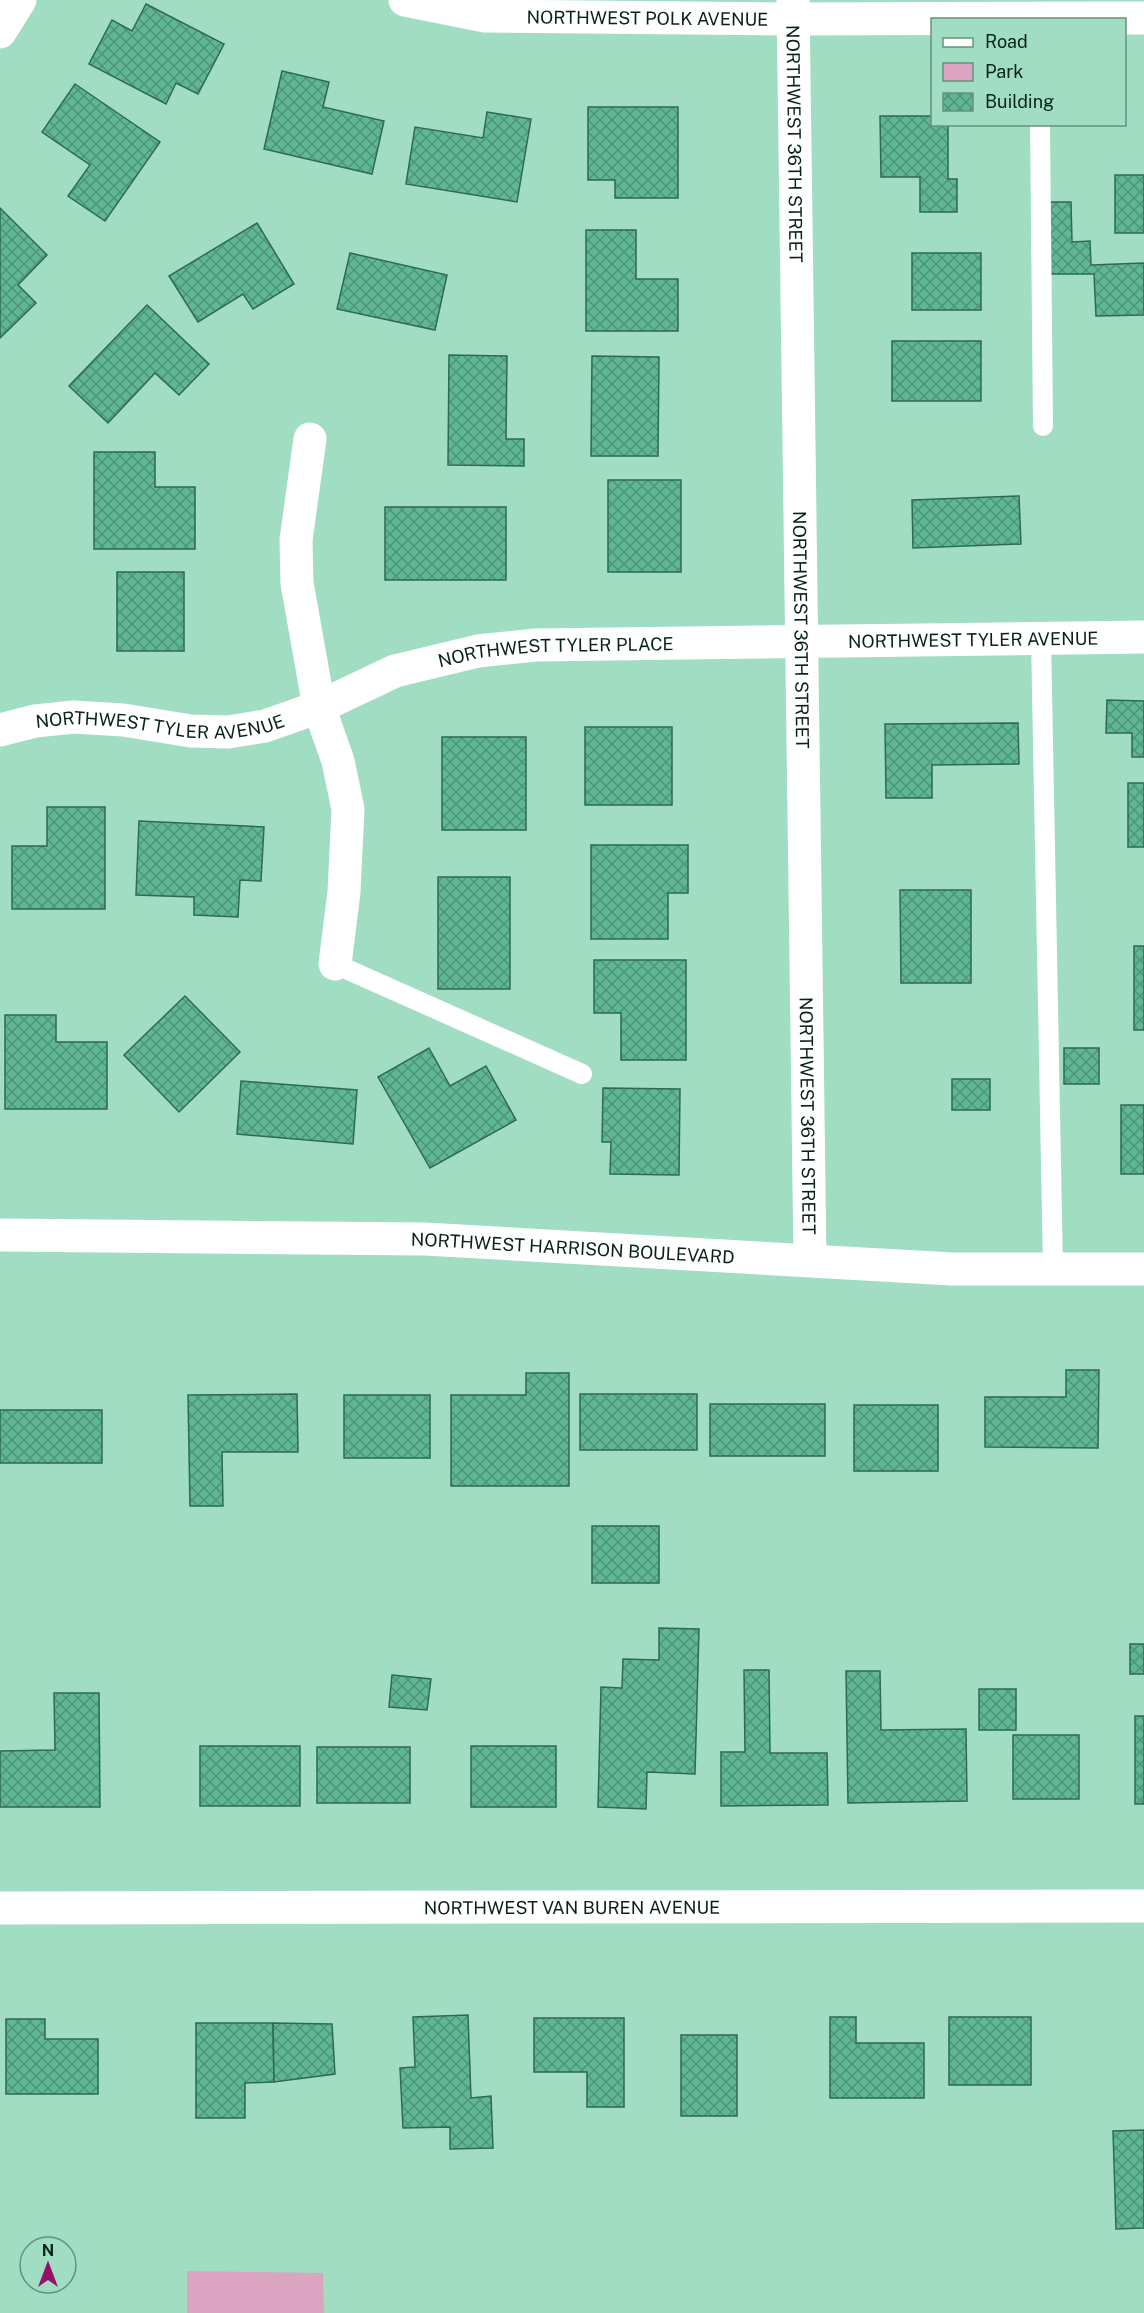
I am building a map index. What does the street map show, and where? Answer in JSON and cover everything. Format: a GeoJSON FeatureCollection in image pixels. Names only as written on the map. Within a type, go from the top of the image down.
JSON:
{"type":"FeatureCollection","features":[{"type":"Feature","properties":{"kind":"street"},"geometry":{"type":"LineString","coordinates":[[0,32],[20,0]]}},
{"type":"Feature","properties":{"kind":"street","name":"NORTHWEST POLK AVENUE"},"geometry":{"type":"LineString","coordinates":[[405,0],[485,16],[793,10],[1010,18]]}},
{"type":"Feature","properties":{"kind":"street","name":"NORTHWEST 36TH STREET"},"geometry":{"type":"LineString","coordinates":[[793,10],[810,1260]]}},
{"type":"Feature","properties":{"kind":"street","name":"NORTHWEST POLK AVENUE"},"geometry":{"type":"LineString","coordinates":[[1126,18],[1144,18]]}},
{"type":"Feature","properties":{"kind":"street"},"geometry":{"type":"LineString","coordinates":[[310,439],[296,540],[297,583],[319,707],[338,761],[348,809],[344,892],[335,964]]}},
{"type":"Feature","properties":{"kind":"street","name":"NORTHWEST TYLER AVENUE"},"geometry":{"type":"LineString","coordinates":[[801,642],[1144,637]]}},
{"type":"Feature","properties":{"kind":"street","name":"NORTHWEST TYLER PLACE"},"geometry":{"type":"LineString","coordinates":[[319,707],[395,671],[478,651],[536,645],[801,642]]}},
{"type":"Feature","properties":{"kind":"street","name":"NORTHWEST TYLER AVENUE"},"geometry":{"type":"LineString","coordinates":[[0,730],[35,720],[74,717],[123,720],[191,731],[228,732],[265,726],[319,707]]}},
{"type":"Feature","properties":{"kind":"street","name":"NORTHWEST HARRISON BOULEVARD"},"geometry":{"type":"LineString","coordinates":[[0,1235],[425,1239],[952,1269],[1144,1269]]}},
{"type":"Feature","properties":{"kind":"street","name":"NORTHWEST VAN BUREN AVENUE"},"geometry":{"type":"LineString","coordinates":[[0,1908],[1144,1906]]}},
{"type":"Feature","properties":{"kind":"lane"},"geometry":{"type":"LineString","coordinates":[[1040,126],[1043,426]]}},
{"type":"Feature","properties":{"kind":"lane"},"geometry":{"type":"LineString","coordinates":[[1041,638],[1053,1269]]}},
{"type":"Feature","properties":{"kind":"lane"},"geometry":{"type":"LineString","coordinates":[[335,964],[582,1074]]}},
{"type":"Feature","properties":{"kind":"green space"},"geometry":{"type":"Polygon","coordinates":[[[187,2271],[323,2273],[324,2313],[187,2313],[187,2271]]]}},
{"type":"Feature","properties":{"kind":"building"},"geometry":{"type":"Polygon","coordinates":[[[146,4],[224,44],[198,94],[176,83],[166,104],[89,64],[112,20],[132,31],[146,4]]]}},
{"type":"Feature","properties":{"kind":"building"},"geometry":{"type":"Polygon","coordinates":[[[282,71],[329,82],[323,107],[384,121],[372,174],[264,149],[282,71]]]}},
{"type":"Feature","properties":{"kind":"building"},"geometry":{"type":"Polygon","coordinates":[[[75,84],[160,142],[105,221],[68,196],[90,165],[42,132],[75,84]]]}},
{"type":"Feature","properties":{"kind":"building"},"geometry":{"type":"Polygon","coordinates":[[[588,107],[678,107],[678,198],[615,198],[615,180],[588,180],[588,107]]]}},
{"type":"Feature","properties":{"kind":"building"},"geometry":{"type":"Polygon","coordinates":[[[487,112],[531,119],[517,202],[406,184],[415,127],[483,138],[487,112]]]}},
{"type":"Feature","properties":{"kind":"building"},"geometry":{"type":"Polygon","coordinates":[[[880,116],[931,116],[931,126],[948,126],[948,179],[957,179],[957,212],[920,212],[920,177],[881,177],[880,116]]]}},
{"type":"Feature","properties":{"kind":"building"},"geometry":{"type":"Polygon","coordinates":[[[1115,175],[1144,175],[1144,233],[1115,233],[1115,175]]]}},
{"type":"Feature","properties":{"kind":"building"},"geometry":{"type":"Polygon","coordinates":[[[1048,202],[1071,202],[1072,242],[1090,241],[1091,265],[1144,263],[1144,315],[1096,316],[1094,274],[1050,274],[1048,202]]]}},
{"type":"Feature","properties":{"kind":"building"},"geometry":{"type":"Polygon","coordinates":[[[0,208],[47,255],[18,285],[36,303],[0,338],[0,208]]]}},
{"type":"Feature","properties":{"kind":"building"},"geometry":{"type":"Polygon","coordinates":[[[257,223],[294,284],[253,309],[243,294],[198,322],[169,276],[257,223]]]}},
{"type":"Feature","properties":{"kind":"building"},"geometry":{"type":"Polygon","coordinates":[[[586,230],[636,230],[636,279],[678,279],[678,331],[586,331],[586,230]]]}},
{"type":"Feature","properties":{"kind":"building"},"geometry":{"type":"Polygon","coordinates":[[[350,253],[447,275],[435,330],[337,309],[350,253]]]}},
{"type":"Feature","properties":{"kind":"building"},"geometry":{"type":"Polygon","coordinates":[[[912,253],[981,253],[981,310],[912,310],[912,253]]]}},
{"type":"Feature","properties":{"kind":"building"},"geometry":{"type":"Polygon","coordinates":[[[147,305],[209,364],[179,395],[155,373],[108,423],[69,386],[147,305]]]}},
{"type":"Feature","properties":{"kind":"building"},"geometry":{"type":"Polygon","coordinates":[[[892,341],[981,341],[981,401],[892,401],[892,341]]]}},
{"type":"Feature","properties":{"kind":"building"},"geometry":{"type":"Polygon","coordinates":[[[449,355],[507,356],[506,439],[524,439],[524,466],[448,465],[449,355]]]}},
{"type":"Feature","properties":{"kind":"building"},"geometry":{"type":"Polygon","coordinates":[[[592,356],[659,357],[658,456],[591,456],[592,356]]]}},
{"type":"Feature","properties":{"kind":"building"},"geometry":{"type":"Polygon","coordinates":[[[94,452],[155,452],[155,487],[195,487],[195,549],[94,549],[94,452]]]}},
{"type":"Feature","properties":{"kind":"building"},"geometry":{"type":"Polygon","coordinates":[[[608,480],[681,480],[681,572],[608,572],[608,480]]]}},
{"type":"Feature","properties":{"kind":"building"},"geometry":{"type":"Polygon","coordinates":[[[1019,496],[1021,544],[913,548],[912,500],[1019,496]]]}},
{"type":"Feature","properties":{"kind":"building"},"geometry":{"type":"Polygon","coordinates":[[[385,507],[506,507],[506,580],[385,580],[385,507]]]}},
{"type":"Feature","properties":{"kind":"building"},"geometry":{"type":"Polygon","coordinates":[[[117,572],[184,572],[184,651],[117,651],[117,572]]]}},
{"type":"Feature","properties":{"kind":"building"},"geometry":{"type":"Polygon","coordinates":[[[1107,700],[1144,701],[1144,757],[1132,757],[1132,733],[1106,733],[1107,700]]]}},
{"type":"Feature","properties":{"kind":"building"},"geometry":{"type":"Polygon","coordinates":[[[1018,723],[1019,764],[932,765],[932,798],[886,798],[885,724],[1018,723]]]}},
{"type":"Feature","properties":{"kind":"building"},"geometry":{"type":"Polygon","coordinates":[[[585,727],[672,727],[672,805],[585,805],[585,727]]]}},
{"type":"Feature","properties":{"kind":"building"},"geometry":{"type":"Polygon","coordinates":[[[442,737],[526,737],[526,830],[442,830],[442,737]]]}},
{"type":"Feature","properties":{"kind":"building"},"geometry":{"type":"Polygon","coordinates":[[[1128,783],[1144,783],[1144,847],[1128,847],[1128,783]]]}},
{"type":"Feature","properties":{"kind":"building"},"geometry":{"type":"Polygon","coordinates":[[[47,807],[105,807],[105,909],[12,909],[12,846],[47,846],[47,807]]]}},
{"type":"Feature","properties":{"kind":"building"},"geometry":{"type":"Polygon","coordinates":[[[139,821],[264,827],[261,881],[240,880],[238,917],[194,915],[194,897],[136,895],[139,821]]]}},
{"type":"Feature","properties":{"kind":"building"},"geometry":{"type":"Polygon","coordinates":[[[591,845],[688,845],[688,893],[668,893],[668,939],[591,939],[591,845]]]}},
{"type":"Feature","properties":{"kind":"building"},"geometry":{"type":"Polygon","coordinates":[[[438,877],[510,877],[510,989],[438,989],[438,877]]]}},
{"type":"Feature","properties":{"kind":"building"},"geometry":{"type":"Polygon","coordinates":[[[900,890],[971,890],[971,983],[901,983],[900,890]]]}},
{"type":"Feature","properties":{"kind":"building"},"geometry":{"type":"Polygon","coordinates":[[[1134,946],[1144,946],[1144,1030],[1134,1030],[1134,946]]]}},
{"type":"Feature","properties":{"kind":"building"},"geometry":{"type":"Polygon","coordinates":[[[594,960],[686,960],[686,1060],[621,1060],[621,1013],[594,1013],[594,960]]]}},
{"type":"Feature","properties":{"kind":"building"},"geometry":{"type":"Polygon","coordinates":[[[185,996],[240,1052],[179,1112],[124,1055],[185,996]]]}},
{"type":"Feature","properties":{"kind":"building"},"geometry":{"type":"Polygon","coordinates":[[[5,1015],[56,1015],[56,1042],[107,1042],[107,1109],[5,1109],[5,1015]]]}},
{"type":"Feature","properties":{"kind":"building"},"geometry":{"type":"Polygon","coordinates":[[[429,1048],[450,1086],[486,1066],[516,1120],[430,1168],[378,1077],[429,1048]]]}},
{"type":"Feature","properties":{"kind":"building"},"geometry":{"type":"Polygon","coordinates":[[[1064,1048],[1099,1048],[1099,1084],[1064,1084],[1064,1048]]]}},
{"type":"Feature","properties":{"kind":"building"},"geometry":{"type":"Polygon","coordinates":[[[952,1079],[990,1079],[990,1110],[952,1110],[952,1079]]]}},
{"type":"Feature","properties":{"kind":"building"},"geometry":{"type":"Polygon","coordinates":[[[241,1081],[357,1090],[353,1144],[237,1134],[241,1081]]]}},
{"type":"Feature","properties":{"kind":"building"},"geometry":{"type":"Polygon","coordinates":[[[603,1088],[680,1089],[679,1175],[610,1174],[611,1142],[602,1142],[603,1088]]]}},
{"type":"Feature","properties":{"kind":"building"},"geometry":{"type":"Polygon","coordinates":[[[1121,1105],[1144,1105],[1144,1174],[1121,1174],[1121,1105]]]}},
{"type":"Feature","properties":{"kind":"building"},"geometry":{"type":"Polygon","coordinates":[[[1066,1370],[1099,1370],[1098,1448],[985,1447],[985,1397],[1066,1397],[1066,1370]]]}},
{"type":"Feature","properties":{"kind":"building"},"geometry":{"type":"Polygon","coordinates":[[[526,1373],[569,1373],[569,1486],[451,1486],[451,1395],[526,1395],[526,1373]]]}},
{"type":"Feature","properties":{"kind":"building"},"geometry":{"type":"Polygon","coordinates":[[[297,1394],[298,1452],[222,1452],[223,1506],[190,1506],[188,1395],[297,1394]]]}},
{"type":"Feature","properties":{"kind":"building"},"geometry":{"type":"Polygon","coordinates":[[[580,1394],[697,1394],[697,1450],[580,1450],[580,1394]]]}},
{"type":"Feature","properties":{"kind":"building"},"geometry":{"type":"Polygon","coordinates":[[[344,1395],[430,1395],[430,1458],[344,1458],[344,1395]]]}},
{"type":"Feature","properties":{"kind":"building"},"geometry":{"type":"Polygon","coordinates":[[[710,1404],[825,1404],[825,1456],[710,1456],[710,1404]]]}},
{"type":"Feature","properties":{"kind":"building"},"geometry":{"type":"Polygon","coordinates":[[[854,1405],[938,1405],[938,1471],[854,1471],[854,1405]]]}},
{"type":"Feature","properties":{"kind":"building"},"geometry":{"type":"Polygon","coordinates":[[[0,1410],[102,1410],[102,1463],[0,1463],[0,1410]]]}},
{"type":"Feature","properties":{"kind":"building"},"geometry":{"type":"Polygon","coordinates":[[[592,1526],[659,1526],[659,1583],[592,1583],[592,1526]]]}},
{"type":"Feature","properties":{"kind":"building"},"geometry":{"type":"Polygon","coordinates":[[[659,1628],[699,1629],[695,1774],[647,1772],[646,1809],[598,1807],[601,1687],[622,1688],[623,1659],[659,1660],[659,1628]]]}},
{"type":"Feature","properties":{"kind":"building"},"geometry":{"type":"Polygon","coordinates":[[[1130,1644],[1144,1644],[1144,1674],[1130,1674],[1130,1644]]]}},
{"type":"Feature","properties":{"kind":"building"},"geometry":{"type":"Polygon","coordinates":[[[744,1670],[769,1670],[770,1753],[827,1753],[828,1805],[721,1806],[721,1752],[745,1752],[744,1670]]]}},
{"type":"Feature","properties":{"kind":"building"},"geometry":{"type":"Polygon","coordinates":[[[846,1671],[880,1671],[881,1730],[966,1729],[967,1801],[848,1803],[846,1671]]]}},
{"type":"Feature","properties":{"kind":"building"},"geometry":{"type":"Polygon","coordinates":[[[392,1675],[431,1679],[427,1710],[389,1707],[392,1675]]]}},
{"type":"Feature","properties":{"kind":"building"},"geometry":{"type":"Polygon","coordinates":[[[979,1689],[1016,1689],[1016,1730],[979,1730],[979,1689]]]}},
{"type":"Feature","properties":{"kind":"building"},"geometry":{"type":"Polygon","coordinates":[[[54,1693],[99,1693],[100,1807],[0,1807],[0,1751],[55,1750],[54,1693]]]}},
{"type":"Feature","properties":{"kind":"building"},"geometry":{"type":"Polygon","coordinates":[[[1135,1716],[1144,1716],[1144,1804],[1135,1804],[1135,1716]]]}},
{"type":"Feature","properties":{"kind":"building"},"geometry":{"type":"Polygon","coordinates":[[[1013,1735],[1079,1735],[1079,1799],[1013,1799],[1013,1735]]]}},
{"type":"Feature","properties":{"kind":"building"},"geometry":{"type":"Polygon","coordinates":[[[200,1746],[300,1746],[300,1806],[200,1806],[200,1746]]]}},
{"type":"Feature","properties":{"kind":"building"},"geometry":{"type":"Polygon","coordinates":[[[471,1746],[556,1746],[556,1807],[471,1807],[471,1746]]]}},
{"type":"Feature","properties":{"kind":"building"},"geometry":{"type":"Polygon","coordinates":[[[317,1747],[410,1747],[410,1803],[317,1803],[317,1747]]]}},
{"type":"Feature","properties":{"kind":"building"},"geometry":{"type":"Polygon","coordinates":[[[468,2015],[471,2098],[491,2096],[493,2148],[450,2149],[450,2127],[403,2128],[400,2068],[415,2067],[413,2017],[468,2015]]]}},
{"type":"Feature","properties":{"kind":"building"},"geometry":{"type":"Polygon","coordinates":[[[830,2017],[856,2017],[856,2043],[924,2043],[924,2098],[830,2098],[830,2017]]]}},
{"type":"Feature","properties":{"kind":"building"},"geometry":{"type":"Polygon","coordinates":[[[949,2017],[1031,2017],[1031,2085],[949,2085],[949,2017]]]}},
{"type":"Feature","properties":{"kind":"building"},"geometry":{"type":"Polygon","coordinates":[[[534,2018],[624,2018],[624,2107],[587,2107],[587,2072],[534,2072],[534,2018]]]}},
{"type":"Feature","properties":{"kind":"building"},"geometry":{"type":"Polygon","coordinates":[[[6,2019],[45,2019],[45,2039],[98,2039],[98,2094],[6,2094],[6,2019]]]}},
{"type":"Feature","properties":{"kind":"building"},"geometry":{"type":"Polygon","coordinates":[[[196,2023],[273,2023],[274,2082],[245,2083],[245,2118],[196,2118],[196,2023]]]}},
{"type":"Feature","properties":{"kind":"building"},"geometry":{"type":"Polygon","coordinates":[[[273,2023],[332,2024],[335,2074],[274,2082],[273,2023]]]}},
{"type":"Feature","properties":{"kind":"building"},"geometry":{"type":"Polygon","coordinates":[[[681,2035],[737,2035],[737,2116],[681,2116],[681,2035]]]}},
{"type":"Feature","properties":{"kind":"building"},"geometry":{"type":"Polygon","coordinates":[[[1144,2130],[1144,2228],[1116,2229],[1113,2131],[1144,2130]]]}}]}
